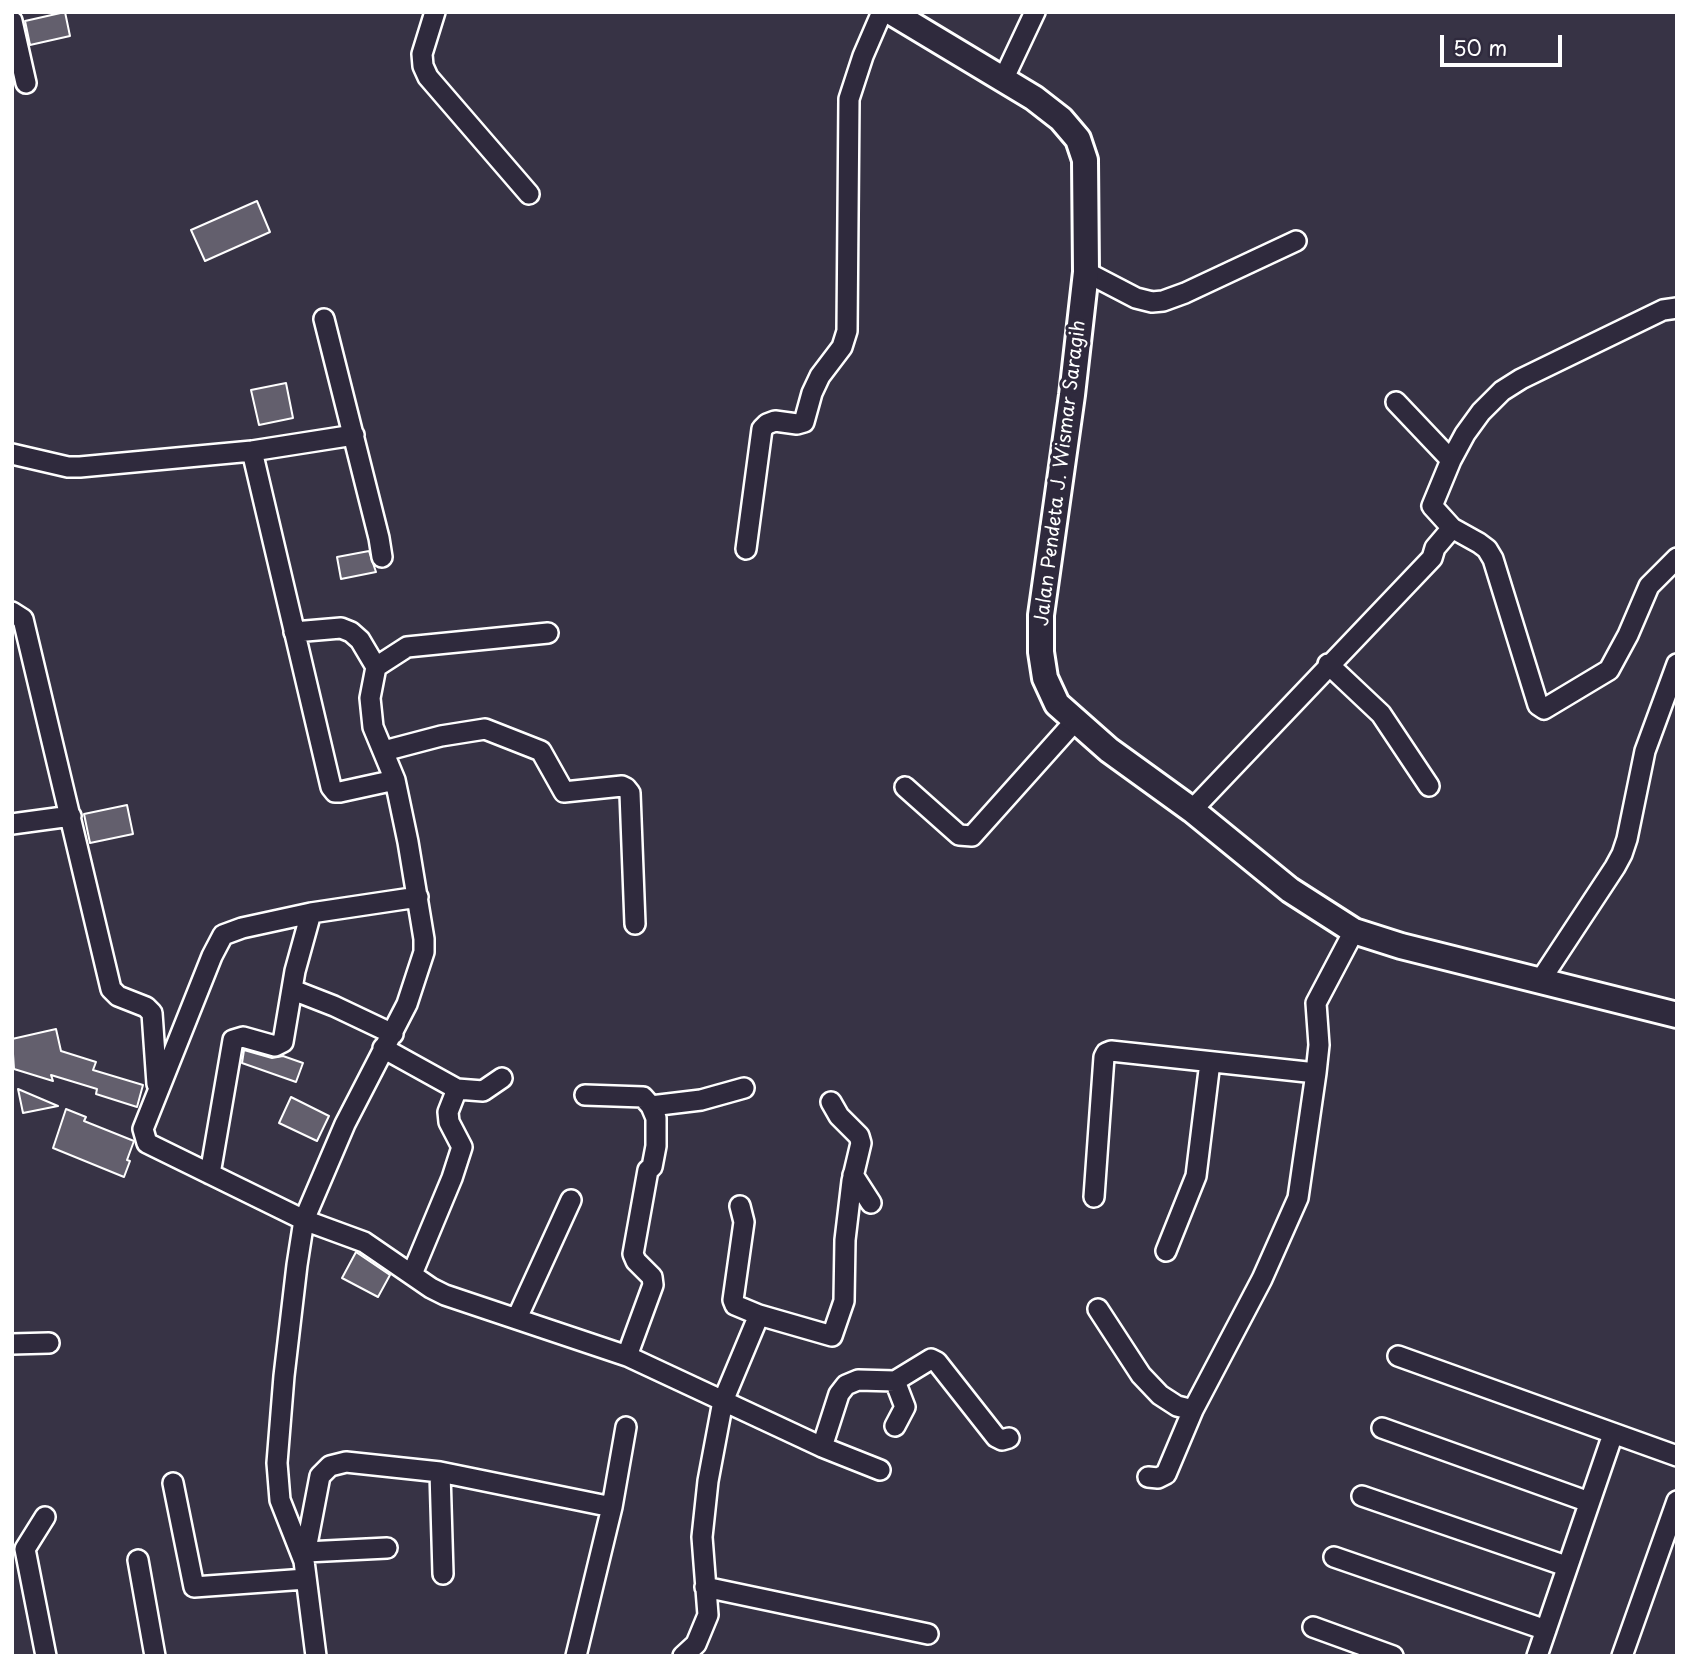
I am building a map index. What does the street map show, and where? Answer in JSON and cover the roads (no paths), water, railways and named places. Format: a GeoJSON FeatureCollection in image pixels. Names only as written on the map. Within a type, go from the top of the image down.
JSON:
{"type":"FeatureCollection","features":[{"type":"Feature","properties":{"kind":"street"},"geometry":{"type":"LineString","coordinates":[[435,12],[422,54],[428,77],[529,194]]}},
{"type":"Feature","properties":{"kind":"street"},"geometry":{"type":"LineString","coordinates":[[746,549],[762,429],[775,421],[804,422],[820,376],[842,347],[847,331],[849,99],[881,12]]}},
{"type":"Feature","properties":{"kind":"street","name":"Jalan Pendeta J. Wismar Saragih"},"geometry":{"type":"LineString","coordinates":[[891,12],[1034,99],[1061,119],[1078,139],[1086,160],[1086,272],[1072,395],[1041,615],[1041,652],[1045,678],[1057,704],[1109,750],[1192,810],[1290,890],[1354,931],[1677,1015]]}},
{"type":"Feature","properties":{"kind":"street"},"geometry":{"type":"LineString","coordinates":[[1003,80],[1035,12]]}},
{"type":"Feature","properties":{"kind":"street"},"geometry":{"type":"LineString","coordinates":[[12,21],[26,83]]}},
{"type":"Feature","properties":{"kind":"street"},"geometry":{"type":"LineString","coordinates":[[1086,272],[1136,298],[1152,302],[1163,301],[1296,242]]}},
{"type":"Feature","properties":{"kind":"street"},"geometry":{"type":"LineString","coordinates":[[1677,308],[1663,310],[1601,339],[1502,391],[1481,412],[1465,434],[1432,506],[1452,527],[1487,549],[1493,559],[1538,705],[1544,709],[1609,670],[1628,635],[1649,586],[1677,558]]}},
{"type":"Feature","properties":{"kind":"street"},"geometry":{"type":"LineString","coordinates":[[324,319],[382,557]]}},
{"type":"Feature","properties":{"kind":"street"},"geometry":{"type":"LineString","coordinates":[[1396,402],[1451,460]]}},
{"type":"Feature","properties":{"kind":"street"},"geometry":{"type":"LineString","coordinates":[[12,454],[74,468],[252,451],[354,435]]}},
{"type":"Feature","properties":{"kind":"street"},"geometry":{"type":"LineString","coordinates":[[252,451],[332,790],[340,792],[395,780]]}},
{"type":"Feature","properties":{"kind":"street"},"geometry":{"type":"LineString","coordinates":[[1192,810],[1328,664],[1432,558],[1435,548],[1452,527]]}},
{"type":"Feature","properties":{"kind":"street"},"geometry":{"type":"LineString","coordinates":[[12,612],[23,619],[111,989],[118,996],[146,1007],[152,1013],[158,1091]]}},
{"type":"Feature","properties":{"kind":"street"},"geometry":{"type":"LineString","coordinates":[[294,632],[341,628],[351,632],[376,667],[371,709],[373,727],[395,780],[418,897],[424,952],[407,1004],[345,1125],[304,1220],[293,1295],[277,1463],[280,1500],[306,1564]]}},
{"type":"Feature","properties":{"kind":"street"},"geometry":{"type":"LineString","coordinates":[[376,667],[407,647],[548,633]]}},
{"type":"Feature","properties":{"kind":"street"},"geometry":{"type":"LineString","coordinates":[[1328,664],[1381,714],[1429,786]]}},
{"type":"Feature","properties":{"kind":"street"},"geometry":{"type":"LineString","coordinates":[[1540,981],[1622,853],[1645,751],[1677,664]]}},
{"type":"Feature","properties":{"kind":"street"},"geometry":{"type":"LineString","coordinates":[[905,787],[959,835],[972,836],[1075,721]]}},
{"type":"Feature","properties":{"kind":"street"},"geometry":{"type":"LineString","coordinates":[[384,751],[441,736],[485,729],[541,751],[565,792],[626,788],[630,793],[635,924]]}},
{"type":"Feature","properties":{"kind":"street"},"geometry":{"type":"LineString","coordinates":[[12,824],[71,816]]}},
{"type":"Feature","properties":{"kind":"street"},"geometry":{"type":"LineString","coordinates":[[418,897],[311,913],[242,928],[223,935],[212,956],[144,1129],[147,1143],[304,1220],[364,1242],[445,1295],[627,1356],[822,1447],[880,1470]]}},
{"type":"Feature","properties":{"kind":"street"},"geometry":{"type":"LineString","coordinates":[[210,1174],[233,1040],[243,1037],[275,1046],[283,1042],[295,971],[311,913]]}},
{"type":"Feature","properties":{"kind":"street"},"geometry":{"type":"LineString","coordinates":[[1148,1477],[1158,1478],[1166,1474],[1193,1410],[1262,1279],[1298,1198],[1319,1045],[1316,1003],[1354,931]]}},
{"type":"Feature","properties":{"kind":"street"},"geometry":{"type":"LineString","coordinates":[[293,990],[388,1041],[457,1089],[483,1091],[502,1078]]}},
{"type":"Feature","properties":{"kind":"street"},"geometry":{"type":"LineString","coordinates":[[1094,1197],[1106,1053],[1111,1051],[1316,1073]]}},
{"type":"Feature","properties":{"kind":"street"},"geometry":{"type":"LineString","coordinates":[[1166,1251],[1196,1176],[1210,1062]]}},
{"type":"Feature","properties":{"kind":"street"},"geometry":{"type":"LineString","coordinates":[[652,1106],[701,1100],[744,1088]]}},
{"type":"Feature","properties":{"kind":"street"},"geometry":{"type":"LineString","coordinates":[[412,1274],[452,1178],[461,1147],[449,1122],[448,1112],[457,1089]]}},
{"type":"Feature","properties":{"kind":"street"},"geometry":{"type":"LineString","coordinates":[[585,1095],[643,1097],[652,1106],[656,1118],[656,1146],[652,1167],[648,1170],[633,1254],[636,1261],[652,1277],[653,1285],[627,1356]]}},
{"type":"Feature","properties":{"kind":"street"},"geometry":{"type":"LineString","coordinates":[[740,1206],[744,1222],[733,1300],[737,1307],[832,1336],[844,1301],[845,1240],[853,1175],[861,1139],[839,1116],[831,1102]]}},
{"type":"Feature","properties":{"kind":"street"},"geometry":{"type":"LineString","coordinates":[[853,1175],[871,1203]]}},
{"type":"Feature","properties":{"kind":"street"},"geometry":{"type":"LineString","coordinates":[[517,1318],[571,1200]]}},
{"type":"Feature","properties":{"kind":"street"},"geometry":{"type":"LineString","coordinates":[[1098,1309],[1141,1375],[1160,1395],[1177,1406],[1193,1410]]}},
{"type":"Feature","properties":{"kind":"street"},"geometry":{"type":"LineString","coordinates":[[683,1656],[696,1644],[707,1620],[702,1536],[708,1481],[723,1401],[759,1315]]}},
{"type":"Feature","properties":{"kind":"street"},"geometry":{"type":"LineString","coordinates":[[12,1344],[49,1343]]}},
{"type":"Feature","properties":{"kind":"street"},"geometry":{"type":"LineString","coordinates":[[1398,1356],[1677,1456]]}},
{"type":"Feature","properties":{"kind":"street"},"geometry":{"type":"LineString","coordinates":[[822,1447],[839,1394],[846,1385],[858,1380],[895,1381],[933,1359],[996,1437],[1002,1440],[1009,1438]]}},
{"type":"Feature","properties":{"kind":"street"},"geometry":{"type":"LineString","coordinates":[[895,1381],[905,1407],[895,1426]]}},
{"type":"Feature","properties":{"kind":"street"},"geometry":{"type":"LineString","coordinates":[[576,1656],[612,1507],[626,1427]]}},
{"type":"Feature","properties":{"kind":"street"},"geometry":{"type":"LineString","coordinates":[[1382,1428],[1589,1502]]}},
{"type":"Feature","properties":{"kind":"street"},"geometry":{"type":"LineString","coordinates":[[1537,1656],[1613,1434]]}},
{"type":"Feature","properties":{"kind":"street"},"geometry":{"type":"LineString","coordinates":[[316,1656],[306,1564],[320,1476],[330,1466],[346,1462],[440,1472],[612,1507]]}},
{"type":"Feature","properties":{"kind":"street"},"geometry":{"type":"LineString","coordinates":[[440,1472],[443,1574]]}},
{"type":"Feature","properties":{"kind":"street"},"geometry":{"type":"LineString","coordinates":[[173,1483],[194,1587],[387,1548]]}},
{"type":"Feature","properties":{"kind":"street"},"geometry":{"type":"LineString","coordinates":[[1362,1496],[1566,1566]]}},
{"type":"Feature","properties":{"kind":"street"},"geometry":{"type":"LineString","coordinates":[[1622,1656],[1677,1501]]}},
{"type":"Feature","properties":{"kind":"street"},"geometry":{"type":"LineString","coordinates":[[45,1517],[26,1549],[46,1656]]}},
{"type":"Feature","properties":{"kind":"street"},"geometry":{"type":"LineString","coordinates":[[1334,1557],[1546,1630]]}},
{"type":"Feature","properties":{"kind":"street"},"geometry":{"type":"LineString","coordinates":[[138,1560],[155,1656]]}},
{"type":"Feature","properties":{"kind":"street"},"geometry":{"type":"LineString","coordinates":[[705,1587],[928,1634]]}},
{"type":"Feature","properties":{"kind":"street"},"geometry":{"type":"LineString","coordinates":[[1313,1627],[1393,1656]]}}]}
